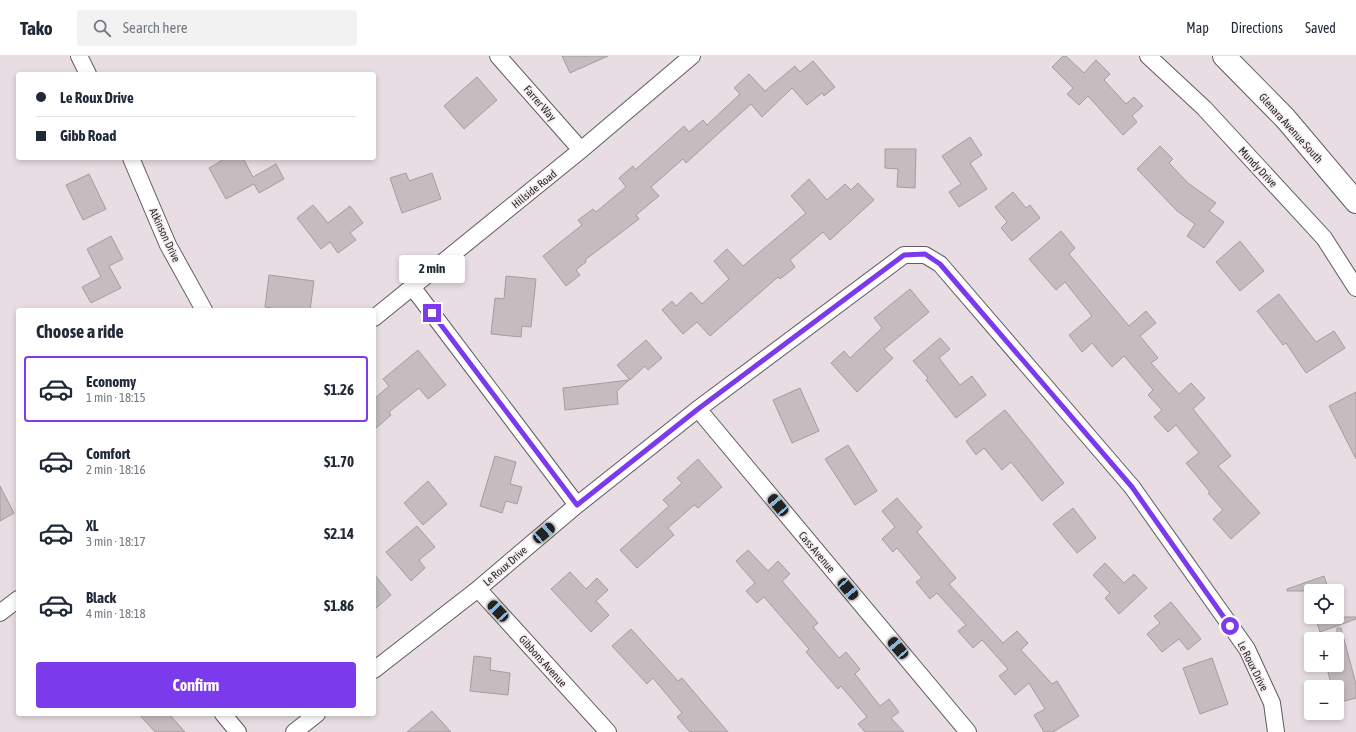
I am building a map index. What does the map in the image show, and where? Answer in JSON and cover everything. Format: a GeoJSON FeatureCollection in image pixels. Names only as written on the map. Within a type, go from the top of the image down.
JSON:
{"type":"FeatureCollection","features":[{"type":"Feature","properties":{"kind":"main road","name":"Glenara Avenue South"},"geometry":{"type":"LineString","coordinates":[[1224,56],[1285,118],[1356,202]]}},
{"type":"Feature","properties":{"kind":"street"},"geometry":{"type":"LineString","coordinates":[[78,56],[87,72]]}},
{"type":"Feature","properties":{"kind":"street","name":"Farrer Way"},"geometry":{"type":"LineString","coordinates":[[498,56],[581,150]]}},
{"type":"Feature","properties":{"kind":"street","name":"Hillside Road"},"geometry":{"type":"LineString","coordinates":[[376,316],[413,288],[581,150],[692,56]]}},
{"type":"Feature","properties":{"kind":"street","name":"Mundy Drive"},"geometry":{"type":"LineString","coordinates":[[1148,56],[1204,108],[1324,238],[1356,288]]}},
{"type":"Feature","properties":{"kind":"street","name":"Atkinson Drive"},"geometry":{"type":"LineString","coordinates":[[133,160],[168,245],[203,308]]}},
{"type":"Feature","properties":{"kind":"street","name":"Le Roux Drive"},"geometry":{"type":"LineString","coordinates":[[376,668],[478,589],[577,505],[698,409],[904,255],[925,254],[940,264],[1132,487],[1247,649],[1272,703],[1276,732]]}},
{"type":"Feature","properties":{"kind":"street"},"geometry":{"type":"LineString","coordinates":[[413,288],[577,505]]}},
{"type":"Feature","properties":{"kind":"street","name":"Cass Avenue"},"geometry":{"type":"LineString","coordinates":[[698,409],[968,732]]}},
{"type":"Feature","properties":{"kind":"street","name":"Gibbons Avenue"},"geometry":{"type":"LineString","coordinates":[[478,589],[608,732]]}},
{"type":"Feature","properties":{"kind":"street"},"geometry":{"type":"LineString","coordinates":[[0,613],[16,601]]}},
{"type":"Feature","properties":{"kind":"street"},"geometry":{"type":"LineString","coordinates":[[225,716],[238,732]]}},
{"type":"Feature","properties":{"kind":"street"},"geometry":{"type":"LineString","coordinates":[[294,732],[314,716]]}},
{"type":"Feature","properties":{"kind":"building"},"geometry":{"type":"Polygon","coordinates":[[[562,56],[608,56],[570,73],[562,56]]]}},
{"type":"Feature","properties":{"kind":"building"},"geometry":{"type":"Polygon","coordinates":[[[1063,56],[1066,56],[1084,73],[1096,60],[1110,74],[1104,80],[1126,104],[1134,97],[1143,106],[1132,116],[1137,122],[1123,135],[1088,96],[1079,105],[1067,94],[1073,88],[1052,67],[1063,56]]]}},
{"type":"Feature","properties":{"kind":"building"},"geometry":{"type":"Polygon","coordinates":[[[813,61],[835,87],[824,96],[822,93],[807,105],[792,88],[762,117],[751,104],[686,163],[683,159],[651,187],[659,196],[636,215],[639,219],[585,260],[586,262],[576,270],[580,275],[566,286],[543,256],[582,225],[578,220],[593,209],[596,212],[626,187],[619,178],[633,166],[635,170],[684,126],[689,132],[703,120],[707,125],[740,94],[734,88],[749,74],[765,91],[795,66],[800,72],[813,61]]]}},
{"type":"Feature","properties":{"kind":"building"},"geometry":{"type":"Polygon","coordinates":[[[477,77],[497,100],[464,129],[444,106],[477,77]]]}},
{"type":"Feature","properties":{"kind":"building"},"geometry":{"type":"Polygon","coordinates":[[[970,137],[982,155],[970,163],[987,189],[959,207],[949,192],[961,184],[942,156],[970,137]]]}},
{"type":"Feature","properties":{"kind":"building"},"geometry":{"type":"Polygon","coordinates":[[[1160,146],[1173,159],[1169,163],[1188,183],[1216,203],[1209,211],[1224,222],[1204,248],[1187,236],[1195,224],[1177,211],[1137,169],[1160,146]]]}},
{"type":"Feature","properties":{"kind":"building"},"geometry":{"type":"Polygon","coordinates":[[[885,149],[916,149],[915,188],[897,187],[898,169],[885,168],[885,149]]]}},
{"type":"Feature","properties":{"kind":"building"},"geometry":{"type":"Polygon","coordinates":[[[223,160],[244,160],[253,177],[276,164],[284,179],[259,193],[254,184],[226,199],[209,168],[223,160]]]}},
{"type":"Feature","properties":{"kind":"building"},"geometry":{"type":"Polygon","coordinates":[[[406,173],[409,181],[432,173],[441,199],[402,213],[390,178],[406,173]]]}},
{"type":"Feature","properties":{"kind":"building"},"geometry":{"type":"Polygon","coordinates":[[[89,174],[106,209],[83,220],[66,185],[89,174]]]}},
{"type":"Feature","properties":{"kind":"building"},"geometry":{"type":"Polygon","coordinates":[[[809,179],[827,200],[845,184],[851,190],[858,183],[874,200],[830,240],[823,232],[790,260],[795,267],[780,279],[778,277],[710,336],[697,322],[683,334],[662,310],[672,301],[676,306],[691,292],[702,304],[729,279],[714,261],[727,249],[743,266],[806,213],[791,196],[809,179]]]}},
{"type":"Feature","properties":{"kind":"building"},"geometry":{"type":"Polygon","coordinates":[[[1013,192],[1026,208],[1030,205],[1040,218],[1012,241],[1001,228],[1007,222],[995,207],[1013,192]]]}},
{"type":"Feature","properties":{"kind":"building"},"geometry":{"type":"Polygon","coordinates":[[[313,205],[328,223],[350,206],[363,223],[350,233],[356,240],[338,253],[330,242],[321,249],[297,218],[313,205]]]}},
{"type":"Feature","properties":{"kind":"building"},"geometry":{"type":"Polygon","coordinates":[[[1061,231],[1075,248],[1069,254],[1129,326],[1146,311],[1156,323],[1140,336],[1158,358],[1151,363],[1179,394],[1191,383],[1205,398],[1193,409],[1231,456],[1218,466],[1260,513],[1231,539],[1213,519],[1223,510],[1208,493],[1210,492],[1186,463],[1199,453],[1176,425],[1168,432],[1154,417],[1162,410],[1148,395],[1153,390],[1124,356],[1112,367],[1092,343],[1082,352],[1069,335],[1092,316],[1065,282],[1056,290],[1029,259],[1061,231]]]}},
{"type":"Feature","properties":{"kind":"building"},"geometry":{"type":"Polygon","coordinates":[[[111,236],[123,259],[109,266],[121,288],[91,303],[82,287],[101,277],[87,249],[111,236]]]}},
{"type":"Feature","properties":{"kind":"building"},"geometry":{"type":"Polygon","coordinates":[[[1240,241],[1264,271],[1240,291],[1216,262],[1240,241]]]}},
{"type":"Feature","properties":{"kind":"building"},"geometry":{"type":"Polygon","coordinates":[[[269,275],[314,281],[310,308],[265,307],[269,275]]]}},
{"type":"Feature","properties":{"kind":"building"},"geometry":{"type":"Polygon","coordinates":[[[506,276],[536,279],[531,327],[522,326],[521,337],[491,334],[495,298],[504,299],[506,276]]]}},
{"type":"Feature","properties":{"kind":"building"},"geometry":{"type":"Polygon","coordinates":[[[910,289],[929,312],[884,349],[893,358],[857,392],[831,363],[844,351],[850,358],[882,328],[874,318],[910,289]]]}},
{"type":"Feature","properties":{"kind":"building"},"geometry":{"type":"Polygon","coordinates":[[[1279,294],[1316,342],[1334,331],[1345,348],[1306,373],[1286,343],[1283,345],[1257,311],[1279,294]]]}},
{"type":"Feature","properties":{"kind":"building"},"geometry":{"type":"Polygon","coordinates":[[[940,338],[950,349],[939,358],[960,385],[972,376],[986,395],[956,418],[926,380],[928,378],[913,361],[940,338]]]}},
{"type":"Feature","properties":{"kind":"building"},"geometry":{"type":"Polygon","coordinates":[[[646,340],[662,358],[648,370],[645,366],[630,380],[617,365],[646,340]]]}},
{"type":"Feature","properties":{"kind":"building"},"geometry":{"type":"Polygon","coordinates":[[[418,350],[446,385],[428,399],[419,388],[389,412],[391,415],[376,428],[376,397],[389,386],[383,379],[418,350]]]}},
{"type":"Feature","properties":{"kind":"building"},"geometry":{"type":"Polygon","coordinates":[[[629,380],[617,391],[618,404],[565,410],[563,388],[629,380]]]}},
{"type":"Feature","properties":{"kind":"building"},"geometry":{"type":"Polygon","coordinates":[[[800,388],[819,431],[792,443],[773,400],[800,388]]]}},
{"type":"Feature","properties":{"kind":"building"},"geometry":{"type":"Polygon","coordinates":[[[1356,392],[1356,459],[1329,406],[1356,392]]]}},
{"type":"Feature","properties":{"kind":"building"},"geometry":{"type":"Polygon","coordinates":[[[1005,410],[1064,483],[1042,501],[1011,462],[1002,470],[984,448],[976,455],[966,441],[1005,410]]]}},
{"type":"Feature","properties":{"kind":"building"},"geometry":{"type":"Polygon","coordinates":[[[848,445],[877,491],[855,505],[825,459],[848,445]]]}},
{"type":"Feature","properties":{"kind":"building"},"geometry":{"type":"Polygon","coordinates":[[[495,456],[516,462],[510,484],[522,487],[517,504],[506,501],[502,513],[480,506],[495,456]]]}},
{"type":"Feature","properties":{"kind":"building"},"geometry":{"type":"Polygon","coordinates":[[[698,459],[722,487],[698,508],[694,505],[668,528],[674,535],[637,568],[620,550],[669,506],[663,500],[682,483],[677,478],[698,459]]]}},
{"type":"Feature","properties":{"kind":"building"},"geometry":{"type":"Polygon","coordinates":[[[428,481],[447,504],[423,525],[404,503],[428,481]]]}},
{"type":"Feature","properties":{"kind":"building"},"geometry":{"type":"Polygon","coordinates":[[[0,486],[14,513],[0,521],[0,486]]]}},
{"type":"Feature","properties":{"kind":"building"},"geometry":{"type":"Polygon","coordinates":[[[897,498],[922,527],[917,532],[956,578],[949,584],[1003,643],[1017,631],[1028,643],[1021,650],[1052,684],[1057,681],[1079,716],[1053,732],[1044,732],[1034,715],[1045,709],[1029,683],[1015,695],[999,676],[1008,669],[982,640],[973,648],[958,631],[966,625],[937,593],[930,599],[916,582],[922,578],[897,548],[893,552],[882,539],[895,527],[882,511],[897,498]]]}},
{"type":"Feature","properties":{"kind":"building"},"geometry":{"type":"Polygon","coordinates":[[[1073,508],[1096,538],[1077,553],[1053,524],[1073,508]]]}},
{"type":"Feature","properties":{"kind":"building"},"geometry":{"type":"Polygon","coordinates":[[[417,526],[435,547],[419,560],[425,568],[411,581],[386,552],[417,526]]]}},
{"type":"Feature","properties":{"kind":"building"},"geometry":{"type":"Polygon","coordinates":[[[748,550],[768,571],[778,561],[790,574],[782,581],[818,623],[813,627],[839,658],[846,652],[860,669],[855,674],[880,706],[889,699],[899,712],[891,718],[904,732],[865,732],[858,724],[867,717],[841,686],[838,689],[806,652],[809,649],[764,597],[757,603],[746,591],[755,583],[736,561],[748,550]]]}},
{"type":"Feature","properties":{"kind":"building"},"geometry":{"type":"Polygon","coordinates":[[[1105,563],[1124,583],[1134,574],[1147,588],[1119,614],[1105,598],[1110,593],[1093,575],[1105,563]]]}},
{"type":"Feature","properties":{"kind":"building"},"geometry":{"type":"Polygon","coordinates":[[[570,572],[586,589],[597,578],[608,590],[596,601],[609,615],[591,632],[551,589],[570,572]]]}},
{"type":"Feature","properties":{"kind":"building"},"geometry":{"type":"Polygon","coordinates":[[[376,576],[391,595],[376,608],[376,576]]]}},
{"type":"Feature","properties":{"kind":"building"},"geometry":{"type":"Polygon","coordinates":[[[1324,576],[1327,584],[1304,584],[1304,591],[1287,591],[1287,589],[1324,576]]]}},
{"type":"Feature","properties":{"kind":"building"},"geometry":{"type":"Polygon","coordinates":[[[1171,602],[1201,639],[1188,650],[1179,639],[1162,652],[1147,634],[1160,623],[1154,616],[1171,602]]]}},
{"type":"Feature","properties":{"kind":"building"},"geometry":{"type":"Polygon","coordinates":[[[1344,617],[1356,617],[1356,619],[1344,623],[1344,617]]]}},
{"type":"Feature","properties":{"kind":"building"},"geometry":{"type":"Polygon","coordinates":[[[1317,624],[1342,624],[1320,632],[1317,624]]]}},
{"type":"Feature","properties":{"kind":"building"},"geometry":{"type":"Polygon","coordinates":[[[1337,628],[1341,628],[1342,632],[1337,632],[1337,628]]]}},
{"type":"Feature","properties":{"kind":"building"},"geometry":{"type":"Polygon","coordinates":[[[631,629],[678,681],[682,678],[728,732],[690,732],[677,717],[682,713],[653,678],[647,684],[612,646],[631,629]]]}},
{"type":"Feature","properties":{"kind":"building"},"geometry":{"type":"Polygon","coordinates":[[[1344,639],[1356,684],[1356,698],[1344,701],[1344,680],[1330,680],[1328,672],[1344,672],[1344,639]]]}},
{"type":"Feature","properties":{"kind":"building"},"geometry":{"type":"Polygon","coordinates":[[[474,656],[491,658],[490,670],[510,673],[508,695],[470,691],[474,656]]]}},
{"type":"Feature","properties":{"kind":"building"},"geometry":{"type":"Polygon","coordinates":[[[1212,658],[1228,704],[1200,714],[1183,668],[1212,658]]]}},
{"type":"Feature","properties":{"kind":"building"},"geometry":{"type":"Polygon","coordinates":[[[432,711],[451,732],[407,732],[432,711]]]}},
{"type":"Feature","properties":{"kind":"building"},"geometry":{"type":"Polygon","coordinates":[[[141,716],[171,716],[185,732],[155,732],[141,716]]]}},
{"type":"Feature","properties":{"kind":"route"},"geometry":{"type":"LineString","coordinates":[[432,313],[577,505],[698,409],[904,255],[925,254],[940,264],[1132,487],[1230,626]]}}]}
